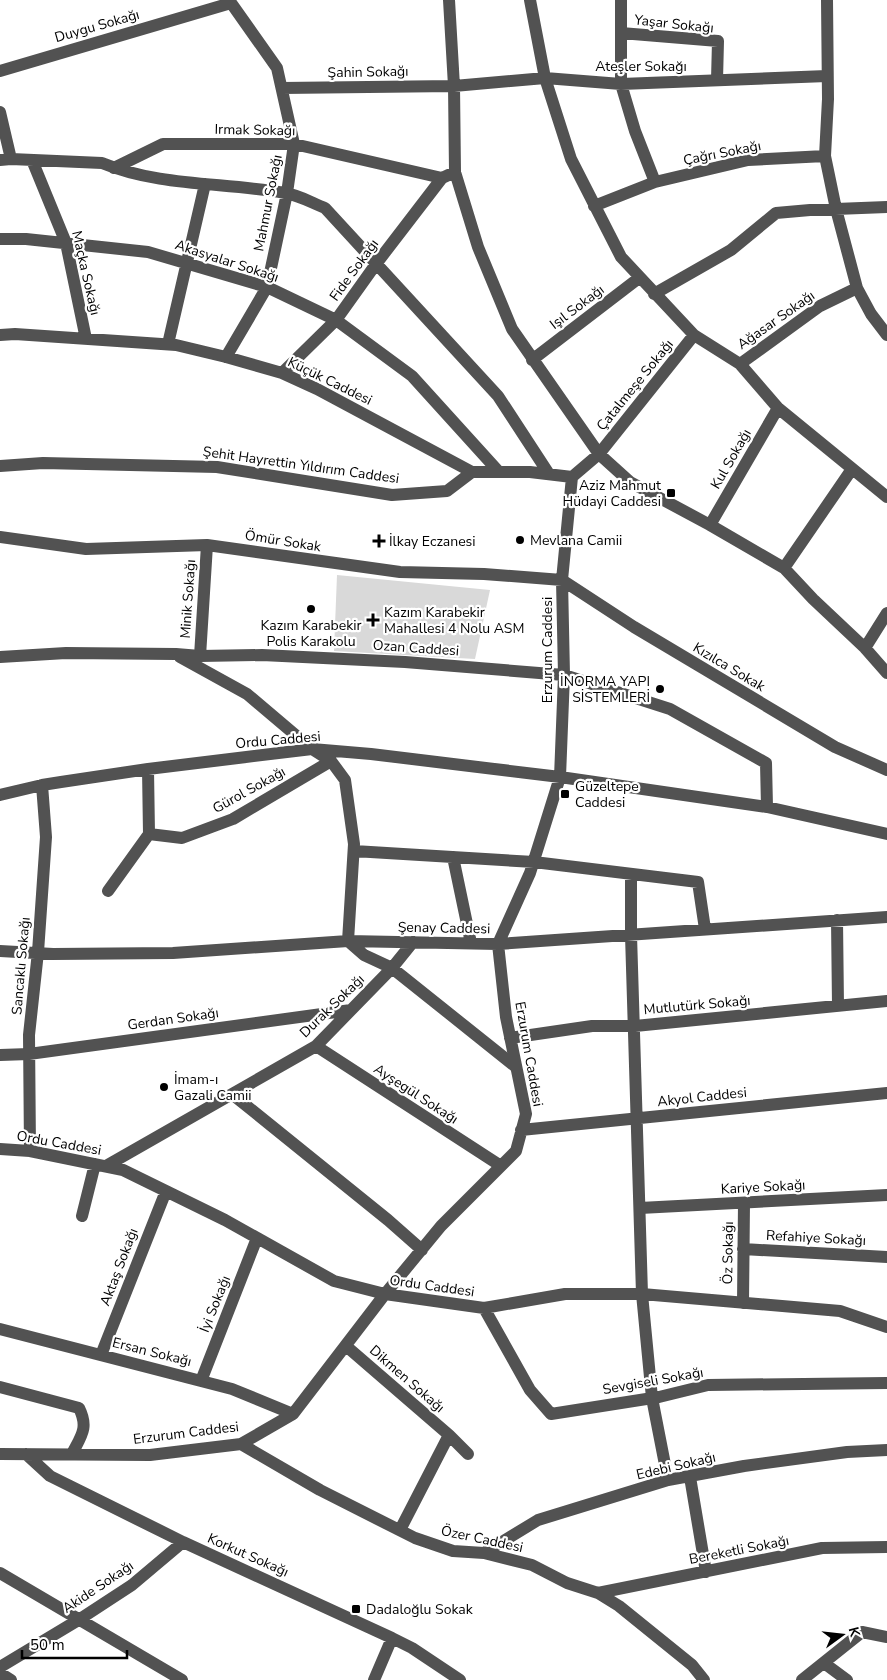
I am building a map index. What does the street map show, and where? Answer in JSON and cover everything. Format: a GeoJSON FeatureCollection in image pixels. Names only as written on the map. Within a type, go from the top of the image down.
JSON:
{"type":"FeatureCollection","features":[{"type":"Feature","properties":{"kind":"street"},"geometry":{"type":"LineString","coordinates":[[449,0],[454,86],[455,172],[478,247],[512,329],[532,360],[599,454],[630,482],[784,568],[813,599],[865,648],[887,673]]}},
{"type":"Feature","properties":{"kind":"street"},"geometry":{"type":"LineString","coordinates":[[530,0],[545,78],[572,160],[621,257],[694,335],[740,364],[778,408],[887,497]]}},
{"type":"Feature","properties":{"kind":"street"},"geometry":{"type":"LineString","coordinates":[[621,0],[621,84],[635,131],[655,182]]}},
{"type":"Feature","properties":{"kind":"street"},"geometry":{"type":"LineString","coordinates":[[827,0],[828,98],[826,156],[836,209],[857,288],[871,314],[887,335]]}},
{"type":"Feature","properties":{"kind":"street","name":"Duygu Sokağı"},"geometry":{"type":"LineString","coordinates":[[0,71],[230,1]]}},
{"type":"Feature","properties":{"kind":"street","name":"Mahmur Sokağı"},"geometry":{"type":"LineString","coordinates":[[226,357],[266,287],[287,193],[294,144],[278,68],[230,1]]}},
{"type":"Feature","properties":{"kind":"street","name":"Yaşar Sokağı"},"geometry":{"type":"LineString","coordinates":[[621,34],[718,42],[717,80]]}},
{"type":"Feature","properties":{"kind":"street","name":"Ateşler Sokağı"},"geometry":{"type":"LineString","coordinates":[[454,86],[545,78],[621,84],[828,76]]}},
{"type":"Feature","properties":{"kind":"street","name":"Şahin Sokağı"},"geometry":{"type":"LineString","coordinates":[[282,88],[454,86]]}},
{"type":"Feature","properties":{"kind":"street"},"geometry":{"type":"LineString","coordinates":[[0,112],[6,160],[102,163],[114,168],[159,179],[287,193],[324,208],[498,396],[550,474]]}},
{"type":"Feature","properties":{"kind":"street","name":"Irmak Sokağı"},"geometry":{"type":"LineString","coordinates":[[114,168],[164,144],[294,144],[442,178]]}},
{"type":"Feature","properties":{"kind":"street","name":"Çağrı Sokağı"},"geometry":{"type":"LineString","coordinates":[[594,206],[655,182],[748,160],[826,156]]}},
{"type":"Feature","properties":{"kind":"street","name":"Maçka Sokağı"},"geometry":{"type":"LineString","coordinates":[[32,160],[66,243],[86,339]]}},
{"type":"Feature","properties":{"kind":"street"},"geometry":{"type":"LineString","coordinates":[[442,178],[455,172]]}},
{"type":"Feature","properties":{"kind":"street","name":"Fide Sokağı"},"geometry":{"type":"LineString","coordinates":[[282,373],[336,320],[442,178]]}},
{"type":"Feature","properties":{"kind":"street"},"geometry":{"type":"LineString","coordinates":[[168,344],[205,184]]}},
{"type":"Feature","properties":{"kind":"street"},"geometry":{"type":"LineString","coordinates":[[654,294],[731,250],[776,213],[887,207]]}},
{"type":"Feature","properties":{"kind":"street","name":"Akasyalar Sokağı"},"geometry":{"type":"LineString","coordinates":[[0,239],[26,239],[148,252],[266,287],[336,320],[412,376],[499,472]]}},
{"type":"Feature","properties":{"kind":"street","name":"Işıl Sokağı"},"geometry":{"type":"LineString","coordinates":[[532,360],[639,278]]}},
{"type":"Feature","properties":{"kind":"street","name":"Ağasar Sokağı"},"geometry":{"type":"LineString","coordinates":[[740,364],[820,306],[857,288]]}},
{"type":"Feature","properties":{"kind":"street","name":"Küçük Caddesi"},"geometry":{"type":"LineString","coordinates":[[0,334],[168,344],[226,357],[282,373],[317,389],[472,472],[530,472],[572,477]]}},
{"type":"Feature","properties":{"kind":"street","name":"Çatalmeşe Sokağı"},"geometry":{"type":"LineString","coordinates":[[599,454],[694,335]]}},
{"type":"Feature","properties":{"kind":"street","name":"Kul Sokağı"},"geometry":{"type":"LineString","coordinates":[[710,525],[778,408]]}},
{"type":"Feature","properties":{"kind":"street"},"geometry":{"type":"LineString","coordinates":[[572,477],[599,454]]}},
{"type":"Feature","properties":{"kind":"street","name":"Şehit Hayrettin Yıldırım Caddesi"},"geometry":{"type":"LineString","coordinates":[[0,466],[43,463],[217,467],[392,495],[447,490],[472,472]]}},
{"type":"Feature","properties":{"kind":"street"},"geometry":{"type":"LineString","coordinates":[[784,568],[852,469]]}},
{"type":"Feature","properties":{"kind":"street","name":"Erzurum Caddesi"},"geometry":{"type":"LineString","coordinates":[[0,1454],[150,1455],[241,1444],[293,1414],[385,1294],[441,1226],[516,1151],[526,1114],[506,1017],[498,944],[530,873],[560,777],[564,675],[562,580],[572,477]]}},
{"type":"Feature","properties":{"kind":"street","name":"Ömür Sokak"},"geometry":{"type":"LineString","coordinates":[[0,537],[86,549],[207,545],[400,572],[484,574],[562,580]]}},
{"type":"Feature","properties":{"kind":"street","name":"Minik Sokağı"},"geometry":{"type":"LineString","coordinates":[[200,656],[207,545]]}},
{"type":"Feature","properties":{"kind":"street","name":"Kızılca Sokak"},"geometry":{"type":"LineString","coordinates":[[562,580],[634,627],[827,743],[887,770]]}},
{"type":"Feature","properties":{"kind":"street"},"geometry":{"type":"LineString","coordinates":[[865,648],[887,613]]}},
{"type":"Feature","properties":{"kind":"street","name":"Ozan Caddesi"},"geometry":{"type":"LineString","coordinates":[[0,657],[66,653],[200,656],[262,655],[405,662],[564,675],[670,709],[766,763],[767,807]]}},
{"type":"Feature","properties":{"kind":"street"},"geometry":{"type":"LineString","coordinates":[[176,654],[247,694],[312,749],[331,761],[345,780],[354,844],[348,941],[364,955],[392,968],[516,1067]]}},
{"type":"Feature","properties":{"kind":"street","name":"Ordu Caddesi"},"geometry":{"type":"LineString","coordinates":[[0,795],[42,784],[312,749],[371,754],[560,777],[767,807],[887,834]]}},
{"type":"Feature","properties":{"kind":"street","name":"Gürol Sokağı"},"geometry":{"type":"LineString","coordinates":[[149,834],[182,838],[233,819],[331,761]]}},
{"type":"Feature","properties":{"kind":"street"},"geometry":{"type":"LineString","coordinates":[[108,891],[149,834],[148,769]]}},
{"type":"Feature","properties":{"kind":"street","name":"Sancaklı Sokağı"},"geometry":{"type":"LineString","coordinates":[[30,1151],[29,1035],[38,952],[46,837],[42,784]]}},
{"type":"Feature","properties":{"kind":"street"},"geometry":{"type":"LineString","coordinates":[[354,851],[534,862],[698,882],[705,929]]}},
{"type":"Feature","properties":{"kind":"street"},"geometry":{"type":"LineString","coordinates":[[453,857],[471,943]]}},
{"type":"Feature","properties":{"kind":"street"},"geometry":{"type":"LineString","coordinates":[[631,874],[631,934],[642,1294],[652,1398],[668,1480]]}},
{"type":"Feature","properties":{"kind":"street","name":"Şenay Caddesi"},"geometry":{"type":"LineString","coordinates":[[0,951],[53,954],[173,953],[348,941],[498,944],[887,917]]}},
{"type":"Feature","properties":{"kind":"street"},"geometry":{"type":"LineString","coordinates":[[837,920],[838,1006]]}},
{"type":"Feature","properties":{"kind":"street","name":"Durak Sokağı"},"geometry":{"type":"LineString","coordinates":[[101,1165],[316,1046],[392,968],[413,942]]}},
{"type":"Feature","properties":{"kind":"street","name":"Mutlutürk Sokağı"},"geometry":{"type":"LineString","coordinates":[[510,1038],[592,1026],[635,1026],[887,1002]]}},
{"type":"Feature","properties":{"kind":"street","name":"Gerdan Sokağı"},"geometry":{"type":"LineString","coordinates":[[0,1055],[29,1054],[351,1010]]}},
{"type":"Feature","properties":{"kind":"street","name":"Ayşegül Sokağı"},"geometry":{"type":"LineString","coordinates":[[316,1046],[500,1166]]}},
{"type":"Feature","properties":{"kind":"street","name":"Akyol Caddesi"},"geometry":{"type":"LineString","coordinates":[[521,1130],[887,1093]]}},
{"type":"Feature","properties":{"kind":"street"},"geometry":{"type":"LineString","coordinates":[[232,1094],[388,1220],[422,1250]]}},
{"type":"Feature","properties":{"kind":"street","name":"Ordu Caddesi"},"geometry":{"type":"LineString","coordinates":[[0,1149],[30,1151],[123,1170],[225,1220],[334,1281],[385,1294],[484,1308],[565,1294],[642,1294],[840,1311],[887,1327]]}},
{"type":"Feature","properties":{"kind":"street"},"geometry":{"type":"LineString","coordinates":[[82,1216],[101,1165]]}},
{"type":"Feature","properties":{"kind":"street","name":"Aktaş Sokağı"},"geometry":{"type":"LineString","coordinates":[[101,1355],[166,1191]]}},
{"type":"Feature","properties":{"kind":"street","name":"Kariye Sokağı"},"geometry":{"type":"LineString","coordinates":[[640,1208],[887,1195]]}},
{"type":"Feature","properties":{"kind":"street","name":"Öz Sokağı"},"geometry":{"type":"LineString","coordinates":[[743,1303],[744,1203]]}},
{"type":"Feature","properties":{"kind":"street","name":"İyi Sokağı"},"geometry":{"type":"LineString","coordinates":[[201,1381],[258,1238]]}},
{"type":"Feature","properties":{"kind":"street","name":"Refahiye Sokağı"},"geometry":{"type":"LineString","coordinates":[[744,1249],[887,1257]]}},
{"type":"Feature","properties":{"kind":"street","name":"Sevgiseli Sokağı"},"geometry":{"type":"LineString","coordinates":[[484,1308],[530,1390],[551,1414],[652,1398],[708,1385],[887,1383]]}},
{"type":"Feature","properties":{"kind":"street","name":"Ersan Sokağı"},"geometry":{"type":"LineString","coordinates":[[0,1329],[232,1389],[293,1414]]}},
{"type":"Feature","properties":{"kind":"street","name":"Dikmen Sokağı"},"geometry":{"type":"LineString","coordinates":[[346,1346],[449,1435],[468,1454]]}},
{"type":"Feature","properties":{"kind":"street"},"geometry":{"type":"LineString","coordinates":[[0,1387],[79,1408],[84,1419],[84,1431],[72,1454]]}},
{"type":"Feature","properties":{"kind":"street"},"geometry":{"type":"LineString","coordinates":[[400,1530],[449,1435]]}},
{"type":"Feature","properties":{"kind":"street","name":"Özer Caddesi"},"geometry":{"type":"LineString","coordinates":[[241,1444],[320,1490],[416,1538],[453,1551],[484,1553],[532,1565],[567,1583],[598,1593],[619,1606],[685,1660],[704,1680]]}},
{"type":"Feature","properties":{"kind":"street","name":"Edebi Sokağı"},"geometry":{"type":"LineString","coordinates":[[484,1553],[538,1520],[668,1480],[744,1466],[847,1452],[887,1450]]}},
{"type":"Feature","properties":{"kind":"street","name":"Korkut Sokağı"},"geometry":{"type":"LineString","coordinates":[[26,1454],[50,1476],[182,1542],[392,1638],[412,1648],[460,1680]]}},
{"type":"Feature","properties":{"kind":"street"},"geometry":{"type":"LineString","coordinates":[[690,1477],[706,1572]]}},
{"type":"Feature","properties":{"kind":"street","name":"Akide Sokağı"},"geometry":{"type":"LineString","coordinates":[[0,1667],[132,1585],[182,1542]]}},
{"type":"Feature","properties":{"kind":"street","name":"Bereketli Sokağı"},"geometry":{"type":"LineString","coordinates":[[598,1593],[822,1548],[887,1547]]}},
{"type":"Feature","properties":{"kind":"street"},"geometry":{"type":"LineString","coordinates":[[0,1573],[182,1680]]}},
{"type":"Feature","properties":{"kind":"street"},"geometry":{"type":"LineString","coordinates":[[802,1680],[862,1632],[887,1636]]}},
{"type":"Feature","properties":{"kind":"street"},"geometry":{"type":"LineString","coordinates":[[374,1680],[392,1638]]}},
{"type":"Feature","properties":{"kind":"street"},"geometry":{"type":"LineString","coordinates":[[824,1663],[847,1680]]}},
{"type":"Feature","properties":{"kind":"street"},"geometry":{"type":"LineString","coordinates":[[0,1673],[11,1680]]}},
{"type":"Feature","properties":{"kind":"shaded area"},"geometry":{"type":"Polygon","coordinates":[[[337,575],[490,590],[475,659],[334,651],[337,575]]]}},
{"type":"Feature","properties":{"kind":"place","name":"Aziz Mahmut Hüdayi Caddesi"},"geometry":{"type":"Point","coordinates":[671,493]}},
{"type":"Feature","properties":{"kind":"place","name":"Mevlana Camii"},"geometry":{"type":"Point","coordinates":[520,540]}},
{"type":"Feature","properties":{"kind":"place","name":"İlkay Eczanesi"},"geometry":{"type":"Point","coordinates":[379,541]}},
{"type":"Feature","properties":{"kind":"place","name":"Kazım Karabekir Polis Karakolu"},"geometry":{"type":"Point","coordinates":[311,609]}},
{"type":"Feature","properties":{"kind":"place","name":"Kazım Karabekir Mahallesi 4 Nolu ASM"},"geometry":{"type":"Point","coordinates":[373,620]}},
{"type":"Feature","properties":{"kind":"place","name":"İNORMA YAPI SİSTEMLERİ"},"geometry":{"type":"Point","coordinates":[660,689]}},
{"type":"Feature","properties":{"kind":"place","name":"Güzeltepe Caddesi"},"geometry":{"type":"Point","coordinates":[565,794]}},
{"type":"Feature","properties":{"kind":"place","name":"İmam-ı Gazali Camii"},"geometry":{"type":"Point","coordinates":[164,1087]}},
{"type":"Feature","properties":{"kind":"place","name":"Dadaloğlu Sokak"},"geometry":{"type":"Point","coordinates":[356,1609]}}]}
